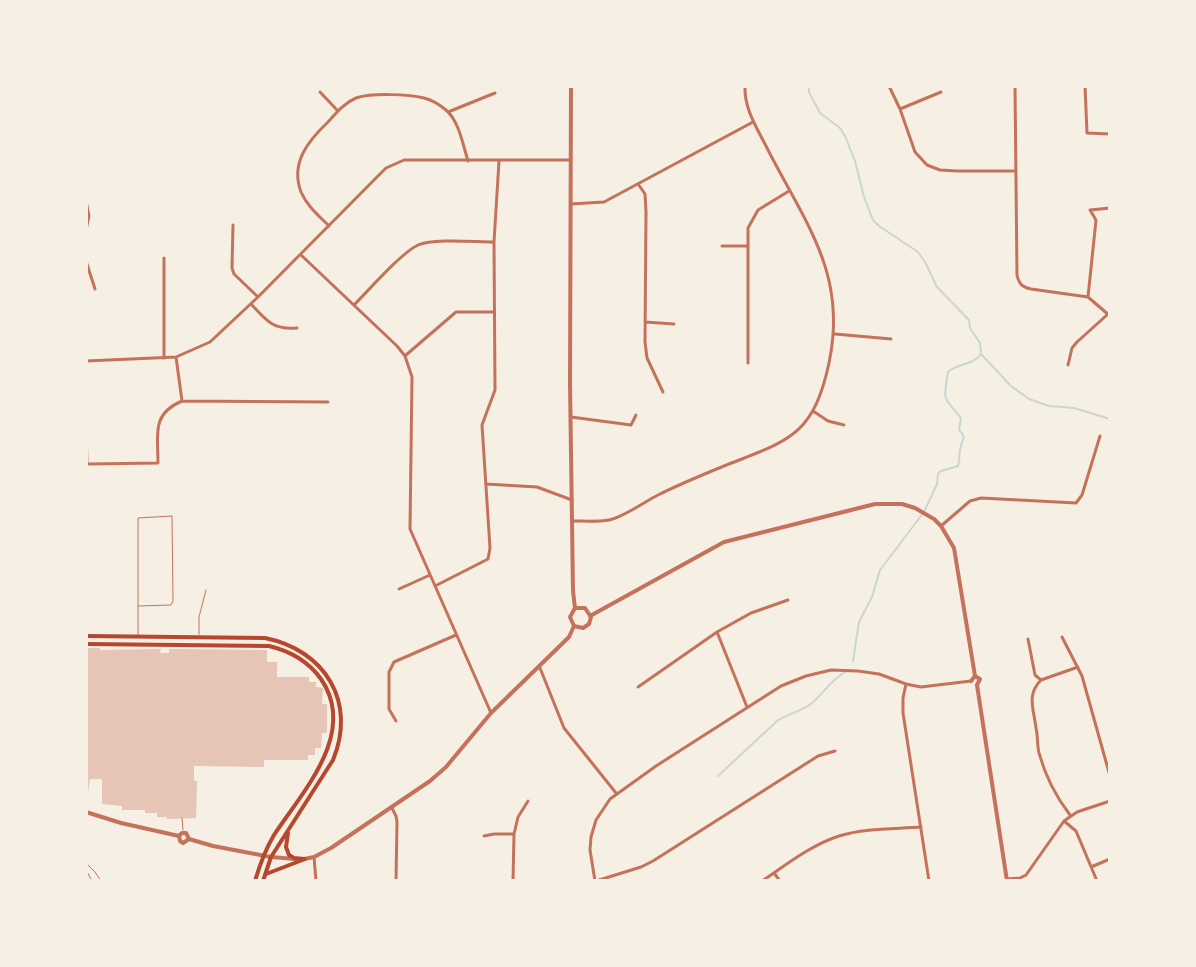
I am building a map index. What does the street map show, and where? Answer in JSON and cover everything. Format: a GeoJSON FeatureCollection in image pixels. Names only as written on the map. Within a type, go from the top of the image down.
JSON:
{"type":"FeatureCollection","features":[{"type":"Feature","properties":{"kind":"main road"},"geometry":{"type":"LineString","coordinates":[[86,636],[265,638],[281,641],[317,663],[336,693],[342,722],[337,749],[271,857],[263,881]]}},
{"type":"Feature","properties":{"kind":"main road"},"geometry":{"type":"LineString","coordinates":[[86,644],[259,645],[281,648],[308,664],[325,686],[331,701],[333,730],[325,756],[263,855],[255,881]]}},
{"type":"Feature","properties":{"kind":"main road"},"geometry":{"type":"LineString","coordinates":[[289,830],[286,847],[289,855],[305,859]]}},
{"type":"Feature","properties":{"kind":"main road"},"geometry":{"type":"LineString","coordinates":[[265,874],[305,859]]}},
{"type":"Feature","properties":{"kind":"street"},"geometry":{"type":"LineString","coordinates":[[571,86],[571,417],[575,608],[570,617],[574,626],[587,626],[590,616],[585,608],[575,608]]}},
{"type":"Feature","properties":{"kind":"street"},"geometry":{"type":"LineString","coordinates":[[573,521],[611,520],[681,483],[776,445],[799,430],[813,411],[821,392],[835,334],[834,299],[827,268],[753,122],[745,99],[745,86]]}},
{"type":"Feature","properties":{"kind":"street"},"geometry":{"type":"LineString","coordinates":[[889,86],[915,152],[927,165],[940,170],[1016,171]]}},
{"type":"Feature","properties":{"kind":"street"},"geometry":{"type":"LineString","coordinates":[[1015,86],[1019,282],[1024,287],[1088,297],[1109,315],[1072,348],[1068,365]]}},
{"type":"Feature","properties":{"kind":"street"},"geometry":{"type":"LineString","coordinates":[[1085,86],[1087,133],[1110,134]]}},
{"type":"Feature","properties":{"kind":"street"},"geometry":{"type":"LineString","coordinates":[[320,92],[338,111]]}},
{"type":"Feature","properties":{"kind":"street"},"geometry":{"type":"LineString","coordinates":[[900,109],[941,92]]}},
{"type":"Feature","properties":{"kind":"street"},"geometry":{"type":"LineString","coordinates":[[448,112],[495,93]]}},
{"type":"Feature","properties":{"kind":"street"},"geometry":{"type":"LineString","coordinates":[[329,226],[307,203],[301,191],[298,176],[300,161],[308,143],[347,103],[370,96],[433,101],[448,112],[468,161]]}},
{"type":"Feature","properties":{"kind":"street"},"geometry":{"type":"LineString","coordinates":[[571,204],[604,202],[753,122]]}},
{"type":"Feature","properties":{"kind":"street"},"geometry":{"type":"LineString","coordinates":[[86,361],[176,357],[210,342],[394,163],[404,160],[571,160]]}},
{"type":"Feature","properties":{"kind":"street"},"geometry":{"type":"LineString","coordinates":[[435,586],[488,559],[490,548],[482,425],[495,390],[494,242],[499,161]]}},
{"type":"Feature","properties":{"kind":"street"},"geometry":{"type":"LineString","coordinates":[[638,184],[645,194],[647,358],[663,392]]}},
{"type":"Feature","properties":{"kind":"street"},"geometry":{"type":"LineString","coordinates":[[748,363],[748,228],[758,210],[789,191]]}},
{"type":"Feature","properties":{"kind":"street"},"geometry":{"type":"LineString","coordinates":[[86,201],[89,216],[86,230]]}},
{"type":"Feature","properties":{"kind":"street"},"geometry":{"type":"LineString","coordinates":[[1088,297],[1096,220],[1090,210],[1110,208]]}},
{"type":"Feature","properties":{"kind":"street"},"geometry":{"type":"LineString","coordinates":[[233,225],[234,274],[258,297]]}},
{"type":"Feature","properties":{"kind":"street"},"geometry":{"type":"LineString","coordinates":[[354,305],[418,245],[429,242],[494,242]]}},
{"type":"Feature","properties":{"kind":"street"},"geometry":{"type":"LineString","coordinates":[[722,246],[747,246]]}},
{"type":"Feature","properties":{"kind":"street"},"geometry":{"type":"LineString","coordinates":[[300,254],[405,356],[412,377],[410,529],[491,713]]}},
{"type":"Feature","properties":{"kind":"street"},"geometry":{"type":"LineString","coordinates":[[164,258],[164,358]]}},
{"type":"Feature","properties":{"kind":"street"},"geometry":{"type":"LineString","coordinates":[[86,261],[95,289]]}},
{"type":"Feature","properties":{"kind":"street"},"geometry":{"type":"LineString","coordinates":[[251,304],[275,327],[297,328]]}},
{"type":"Feature","properties":{"kind":"street"},"geometry":{"type":"LineString","coordinates":[[405,356],[456,312],[494,312]]}},
{"type":"Feature","properties":{"kind":"street"},"geometry":{"type":"LineString","coordinates":[[645,322],[674,324]]}},
{"type":"Feature","properties":{"kind":"street"},"geometry":{"type":"LineString","coordinates":[[835,334],[891,339]]}},
{"type":"Feature","properties":{"kind":"street"},"geometry":{"type":"LineString","coordinates":[[176,357],[182,401]]}},
{"type":"Feature","properties":{"kind":"street"},"geometry":{"type":"LineString","coordinates":[[86,425],[87,464],[158,463],[160,417],[166,409],[182,401],[328,402]]}},
{"type":"Feature","properties":{"kind":"street"},"geometry":{"type":"LineString","coordinates":[[813,411],[828,421],[844,425]]}},
{"type":"Feature","properties":{"kind":"street"},"geometry":{"type":"LineString","coordinates":[[571,417],[631,425],[636,415]]}},
{"type":"Feature","properties":{"kind":"street"},"geometry":{"type":"LineString","coordinates":[[941,526],[970,501],[981,498],[1076,503],[1082,495],[1100,436]]}},
{"type":"Feature","properties":{"kind":"street"},"geometry":{"type":"LineString","coordinates":[[486,484],[537,487],[572,500]]}},
{"type":"Feature","properties":{"kind":"street"},"geometry":{"type":"LineString","coordinates":[[590,616],[713,547],[740,537],[890,503],[915,508],[941,526],[954,548],[1007,880],[1026,875],[1070,815],[1110,801]]}},
{"type":"Feature","properties":{"kind":"street"},"geometry":{"type":"LineString","coordinates":[[399,589],[430,575]]}},
{"type":"Feature","properties":{"kind":"street"},"geometry":{"type":"LineString","coordinates":[[638,687],[717,632],[751,613],[788,600]]}},
{"type":"Feature","properties":{"kind":"street"},"geometry":{"type":"LineString","coordinates":[[86,812],[139,828],[181,834],[180,841],[183,843],[189,839],[271,857],[314,857],[392,808],[446,767],[491,713],[569,637],[574,626]]}},
{"type":"Feature","properties":{"kind":"street"},"geometry":{"type":"LineString","coordinates":[[717,632],[748,707]]}},
{"type":"Feature","properties":{"kind":"street"},"geometry":{"type":"LineString","coordinates":[[396,721],[389,709],[391,666],[456,635]]}},
{"type":"Feature","properties":{"kind":"street"},"geometry":{"type":"LineString","coordinates":[[1062,637],[1083,679],[1110,776]]}},
{"type":"Feature","properties":{"kind":"street"},"geometry":{"type":"LineString","coordinates":[[1028,639],[1035,675],[1041,680]]}},
{"type":"Feature","properties":{"kind":"street"},"geometry":{"type":"LineString","coordinates":[[539,666],[564,728],[616,793]]}},
{"type":"Feature","properties":{"kind":"street"},"geometry":{"type":"LineString","coordinates":[[1070,815],[1060,804],[1039,753],[1031,703],[1035,687],[1041,680],[1078,667]]}},
{"type":"Feature","properties":{"kind":"street"},"geometry":{"type":"LineString","coordinates":[[835,751],[818,756],[653,861],[596,881],[590,850],[591,837],[600,812],[616,793],[790,682],[831,670],[879,674],[906,684],[932,687],[974,681]]}},
{"type":"Feature","properties":{"kind":"street"},"geometry":{"type":"LineString","coordinates":[[906,684],[902,705],[929,881]]}},
{"type":"Feature","properties":{"kind":"street"},"geometry":{"type":"LineString","coordinates":[[513,881],[514,834],[518,817],[528,801]]}},
{"type":"Feature","properties":{"kind":"street"},"geometry":{"type":"LineString","coordinates":[[392,808],[397,822],[396,881]]}},
{"type":"Feature","properties":{"kind":"street"},"geometry":{"type":"LineString","coordinates":[[1064,821],[1074,829],[1097,881]]}},
{"type":"Feature","properties":{"kind":"street"},"geometry":{"type":"LineString","coordinates":[[762,881],[840,835],[921,827]]}},
{"type":"Feature","properties":{"kind":"street"},"geometry":{"type":"LineString","coordinates":[[484,836],[514,834]]}},
{"type":"Feature","properties":{"kind":"street"},"geometry":{"type":"LineString","coordinates":[[314,857],[316,881]]}},
{"type":"Feature","properties":{"kind":"street"},"geometry":{"type":"LineString","coordinates":[[1091,867],[1110,859]]}},
{"type":"Feature","properties":{"kind":"street"},"geometry":{"type":"LineString","coordinates":[[774,873],[780,881]]}},
{"type":"Feature","properties":{"kind":"lane"},"geometry":{"type":"LineString","coordinates":[[138,606],[171,605],[173,601],[172,516],[138,518],[138,606],[138,638]]}},
{"type":"Feature","properties":{"kind":"lane"},"geometry":{"type":"LineString","coordinates":[[198,647],[199,617],[206,590]]}},
{"type":"Feature","properties":{"kind":"lane"},"geometry":{"type":"LineString","coordinates":[[181,834],[182,818]]}},
{"type":"Feature","properties":{"kind":"lane"},"geometry":{"type":"LineString","coordinates":[[86,863],[101,881]]}},
{"type":"Feature","properties":{"kind":"lane"},"geometry":{"type":"LineString","coordinates":[[86,870],[92,881]]}},
{"type":"Feature","properties":{"kind":"building"},"geometry":{"type":"Polygon","coordinates":[[[86,648],[161,649],[160,653],[169,653],[169,649],[267,650],[267,662],[277,662],[277,677],[309,677],[309,682],[316,682],[316,687],[323,688],[322,704],[327,704],[327,733],[322,733],[321,748],[315,748],[315,755],[308,755],[308,760],[264,760],[264,767],[194,766],[194,781],[197,781],[196,818],[167,819],[157,817],[157,813],[145,813],[145,810],[122,810],[122,806],[102,804],[102,779],[90,779],[86,791],[86,648]]]}},
{"type":"Feature","properties":{"kind":"waterway"},"geometry":{"type":"LineString","coordinates":[[809,86],[820,113],[840,128],[845,136],[873,220],[918,252],[937,287],[969,320],[970,328],[980,343],[981,354],[948,372],[946,398],[961,418],[959,430],[964,437],[958,466],[938,474],[937,484],[924,512],[880,570],[872,597],[859,622],[853,661]]}},
{"type":"Feature","properties":{"kind":"waterway"},"geometry":{"type":"LineString","coordinates":[[981,354],[1011,386],[1029,399],[1110,419]]}},
{"type":"Feature","properties":{"kind":"waterway"},"geometry":{"type":"LineString","coordinates":[[718,776],[777,721],[808,706],[845,672]]}}]}
